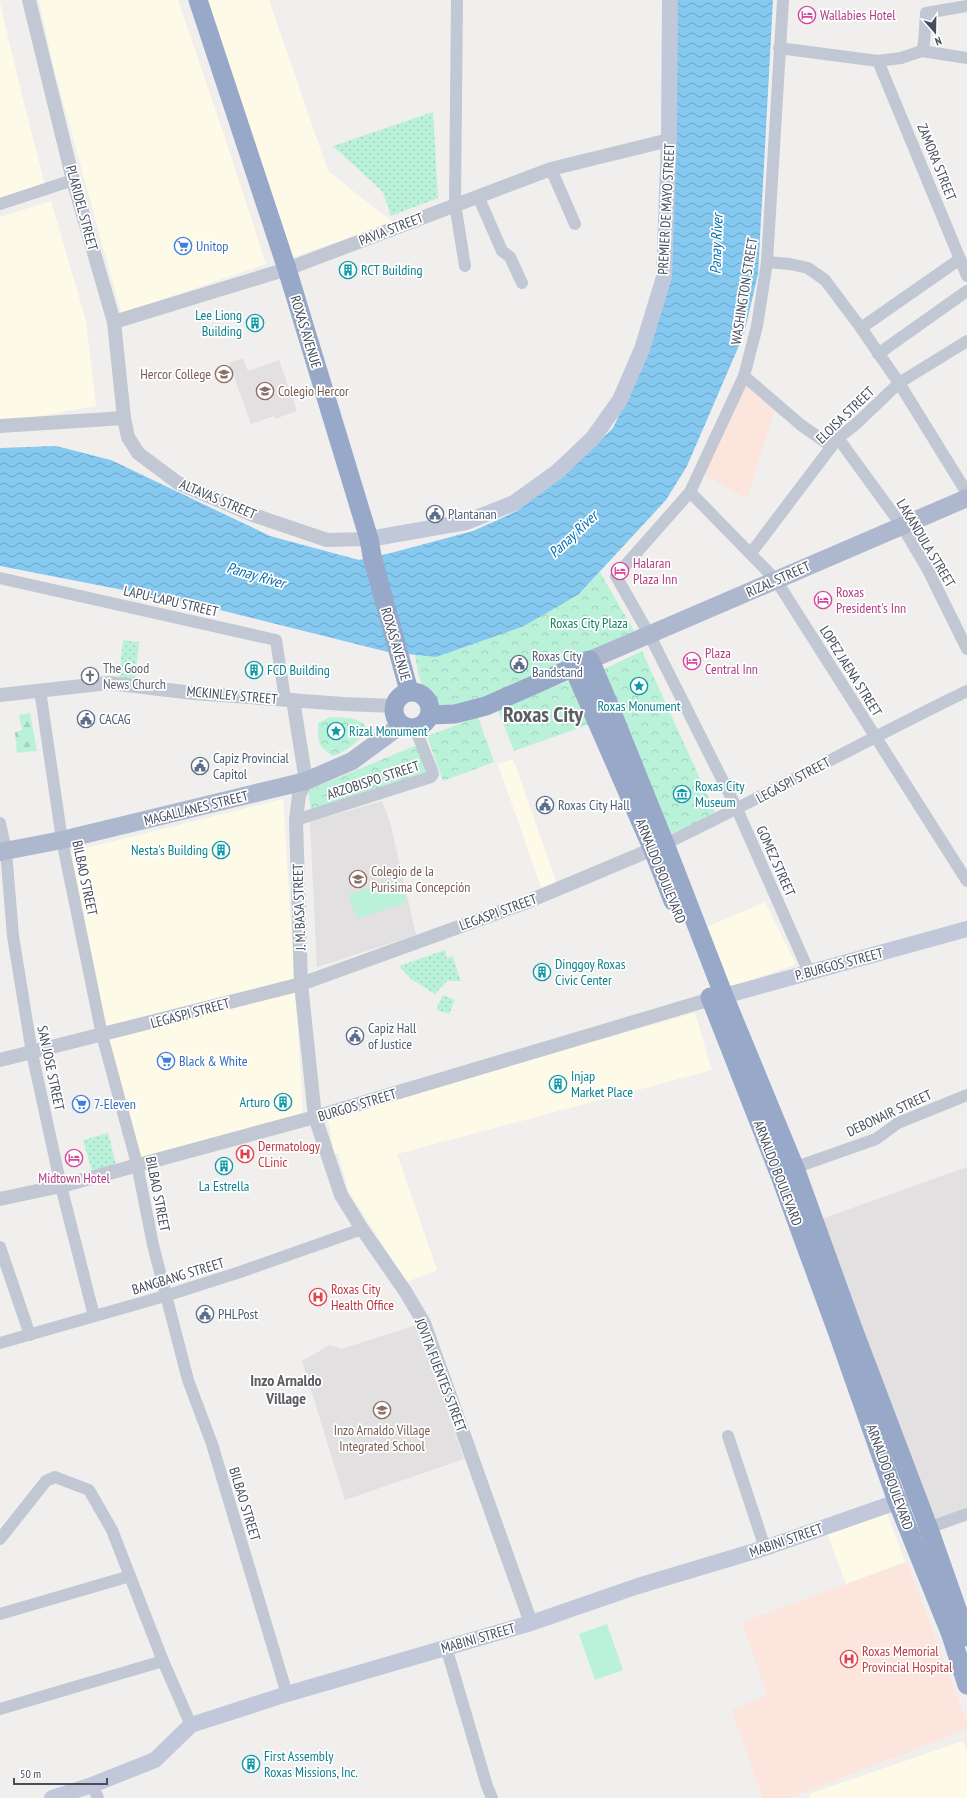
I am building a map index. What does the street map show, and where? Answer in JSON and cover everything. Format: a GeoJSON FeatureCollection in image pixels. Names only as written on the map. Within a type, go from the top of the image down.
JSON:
{"type":"FeatureCollection","features":[{"type":"Feature","properties":{"kind":"highway","name":"ROXAS AVENUE"},"geometry":{"type":"LineString","coordinates":[[198,0],[287,269],[370,548],[409,691]]}},
{"type":"Feature","properties":{"kind":"highway"},"geometry":{"type":"LineString","coordinates":[[430,715],[455,714],[486,706],[581,664]]}},
{"type":"Feature","properties":{"kind":"highway","name":"ARNALDO BOULEVARD"},"geometry":{"type":"LineString","coordinates":[[581,664],[608,700],[659,847],[787,1171],[906,1499],[967,1637]]}},
{"type":"Feature","properties":{"kind":"highway"},"geometry":{"type":"LineString","coordinates":[[409,691],[416,692],[426,698],[430,709],[430,715],[424,724],[408,726],[394,716],[394,706],[399,696],[409,691]]}},
{"type":"Feature","properties":{"kind":"highway","name":"ARNALDO BOULEVARD"},"geometry":{"type":"LineString","coordinates":[[920,1531],[967,1685]]}},
{"type":"Feature","properties":{"kind":"main road","name":"PREMIER DE MAYO STREET"},"geometry":{"type":"LineString","coordinates":[[370,548],[466,522],[514,502],[558,472],[593,438],[623,392],[642,349],[664,277],[669,140],[670,0]]}},
{"type":"Feature","properties":{"kind":"main road","name":"RIZAL STREET"},"geometry":{"type":"LineString","coordinates":[[581,664],[967,498]]}},
{"type":"Feature","properties":{"kind":"main road","name":"MAGALLANES STREET"},"geometry":{"type":"LineString","coordinates":[[3,851],[62,840],[306,781],[352,761],[408,726]]}},
{"type":"Feature","properties":{"kind":"main road","name":"P. BURGOS STREET"},"geometry":{"type":"LineString","coordinates":[[718,998],[967,929]]}},
{"type":"Feature","properties":{"kind":"main road","name":"MABINI STREET"},"geometry":{"type":"LineString","coordinates":[[52,1798],[95,1791],[155,1760],[191,1725],[287,1694],[531,1623],[638,1586],[765,1548],[906,1499]]}},
{"type":"Feature","properties":{"kind":"street","name":"PLARIDEL STREET"},"geometry":{"type":"LineString","coordinates":[[29,0],[73,180],[114,322],[124,418]]}},
{"type":"Feature","properties":{"kind":"street"},"geometry":{"type":"LineString","coordinates":[[457,0],[455,204],[465,266]]}},
{"type":"Feature","properties":{"kind":"street","name":"WASHINGTON STREET"},"geometry":{"type":"LineString","coordinates":[[649,634],[616,576],[690,492],[744,376],[757,326],[767,262],[783,0]]}},
{"type":"Feature","properties":{"kind":"street"},"geometry":{"type":"LineString","coordinates":[[922,51],[926,13],[967,6]]}},
{"type":"Feature","properties":{"kind":"street"},"geometry":{"type":"LineString","coordinates":[[779,48],[878,61],[901,58],[922,51],[967,58]]}},
{"type":"Feature","properties":{"kind":"street","name":"ZAMORA STREET"},"geometry":{"type":"LineString","coordinates":[[878,61],[967,276]]}},
{"type":"Feature","properties":{"kind":"street","name":"PAVIA STREET"},"geometry":{"type":"LineString","coordinates":[[114,322],[287,269],[455,204],[551,169],[669,140]]}},
{"type":"Feature","properties":{"kind":"street"},"geometry":{"type":"LineString","coordinates":[[551,169],[576,224]]}},
{"type":"Feature","properties":{"kind":"street"},"geometry":{"type":"LineString","coordinates":[[0,204],[73,180]]}},
{"type":"Feature","properties":{"kind":"street"},"geometry":{"type":"LineString","coordinates":[[478,196],[502,251],[510,257],[522,283]]}},
{"type":"Feature","properties":{"kind":"street"},"geometry":{"type":"LineString","coordinates":[[861,328],[960,259]]}},
{"type":"Feature","properties":{"kind":"street"},"geometry":{"type":"LineString","coordinates":[[767,262],[790,264],[808,268],[825,280],[861,328],[899,383],[967,493]]}},
{"type":"Feature","properties":{"kind":"street"},"geometry":{"type":"LineString","coordinates":[[878,354],[967,291]]}},
{"type":"Feature","properties":{"kind":"street","name":"ELOISA STREET"},"geometry":{"type":"LineString","coordinates":[[751,553],[834,442],[856,424],[899,383],[967,341]]}},
{"type":"Feature","properties":{"kind":"street","name":"LAKANDULA STREET"},"geometry":{"type":"LineString","coordinates":[[744,376],[801,425],[834,442],[902,526],[928,570],[967,648]]}},
{"type":"Feature","properties":{"kind":"street"},"geometry":{"type":"LineString","coordinates":[[0,426],[124,418]]}},
{"type":"Feature","properties":{"kind":"street","name":"ALTAVAS STREET"},"geometry":{"type":"LineString","coordinates":[[124,418],[128,437],[138,453],[178,483],[253,514],[327,540],[370,548]]}},
{"type":"Feature","properties":{"kind":"street","name":"LOPEZ JAENA STREET"},"geometry":{"type":"LineString","coordinates":[[690,492],[776,580],[967,881]]}},
{"type":"Feature","properties":{"kind":"street","name":"LAPU-LAPU STREET"},"geometry":{"type":"LineString","coordinates":[[0,578],[276,640],[289,699]]}},
{"type":"Feature","properties":{"kind":"street","name":"GOMEZ STREET"},"geometry":{"type":"LineString","coordinates":[[649,634],[737,809],[809,972]]}},
{"type":"Feature","properties":{"kind":"street","name":"MCKINLEY STREET"},"geometry":{"type":"LineString","coordinates":[[0,695],[109,684],[344,704],[394,706]]}},
{"type":"Feature","properties":{"kind":"street","name":"BILBAO STREET"},"geometry":{"type":"LineString","coordinates":[[40,690],[62,840],[102,1035],[138,1164],[152,1245],[188,1380],[212,1444],[287,1694]]}},
{"type":"Feature","properties":{"kind":"street","name":"LEGASPI STREET"},"geometry":{"type":"LineString","coordinates":[[0,1060],[301,984],[522,904],[659,847],[737,809],[874,736],[967,691]]}},
{"type":"Feature","properties":{"kind":"street"},"geometry":{"type":"LineString","coordinates":[[289,699],[306,781]]}},
{"type":"Feature","properties":{"kind":"street","name":"ARZOBISPO STREET"},"geometry":{"type":"LineString","coordinates":[[296,820],[430,777],[433,774],[431,768],[408,726]]}},
{"type":"Feature","properties":{"kind":"street","name":"J. M. BASA STREET"},"geometry":{"type":"LineString","coordinates":[[306,781],[299,795],[296,820],[301,984],[315,1117]]}},
{"type":"Feature","properties":{"kind":"street","name":"SAN JOSE STREET"},"geometry":{"type":"LineString","coordinates":[[0,823],[13,936],[32,1053],[61,1186],[94,1316]]}},
{"type":"Feature","properties":{"kind":"street","name":"BURGOS STREET"},"geometry":{"type":"LineString","coordinates":[[0,1199],[61,1186],[315,1117],[718,998]]}},
{"type":"Feature","properties":{"kind":"street","name":"DEBONAIR STREET"},"geometry":{"type":"LineString","coordinates":[[787,1171],[876,1139],[898,1123],[967,1095]]}},
{"type":"Feature","properties":{"kind":"street","name":"JOVITA FUENTES STREET"},"geometry":{"type":"LineString","coordinates":[[315,1117],[342,1195],[362,1230],[405,1291],[424,1323],[531,1623]]}},
{"type":"Feature","properties":{"kind":"street","name":"BANGBANG STREET"},"geometry":{"type":"LineString","coordinates":[[0,1343],[165,1296],[362,1230]]}},
{"type":"Feature","properties":{"kind":"street"},"geometry":{"type":"LineString","coordinates":[[0,1246],[30,1335]]}},
{"type":"Feature","properties":{"kind":"street"},"geometry":{"type":"LineString","coordinates":[[728,1436],[765,1548]]}},
{"type":"Feature","properties":{"kind":"street"},"geometry":{"type":"LineString","coordinates":[[0,1539],[46,1481],[55,1477],[90,1490],[112,1530],[163,1661],[191,1725]]}},
{"type":"Feature","properties":{"kind":"street"},"geometry":{"type":"LineString","coordinates":[[920,1531],[967,1514]]}},
{"type":"Feature","properties":{"kind":"street"},"geometry":{"type":"LineString","coordinates":[[0,1614],[130,1576]]}},
{"type":"Feature","properties":{"kind":"street"},"geometry":{"type":"LineString","coordinates":[[446,1647],[487,1786],[492,1798]]}},
{"type":"Feature","properties":{"kind":"street"},"geometry":{"type":"LineString","coordinates":[[0,1709],[163,1661]]}},
{"type":"Feature","properties":{"kind":"shaded area"},"geometry":{"type":"Polygon","coordinates":[[[39,0],[178,0],[266,264],[137,308],[121,312],[53,65],[39,0]]]}},
{"type":"Feature","properties":{"kind":"shaded area"},"geometry":{"type":"Polygon","coordinates":[[[205,0],[269,0],[328,171],[394,223],[293,257],[205,0]]]}},
{"type":"Feature","properties":{"kind":"shaded area"},"geometry":{"type":"Polygon","coordinates":[[[0,3],[45,185],[0,199],[0,3]]]}},
{"type":"Feature","properties":{"kind":"shaded area"},"geometry":{"type":"Polygon","coordinates":[[[51,201],[86,321],[96,406],[0,423],[0,217],[51,201]]]}},
{"type":"Feature","properties":{"kind":"shaded area","name":"Colegio Hercor"},"geometry":{"type":"Polygon","coordinates":[[[243,358],[248,371],[279,360],[297,411],[275,419],[274,416],[251,424],[229,363],[243,358]]]}},
{"type":"Feature","properties":{"kind":"shaded area"},"geometry":{"type":"Polygon","coordinates":[[[745,384],[775,409],[747,499],[704,475],[745,384]]]}},
{"type":"Feature","properties":{"kind":"shaded area"},"geometry":{"type":"Polygon","coordinates":[[[513,759],[557,884],[542,890],[498,764],[513,759]]]}},
{"type":"Feature","properties":{"kind":"shaded area"},"geometry":{"type":"Polygon","coordinates":[[[283,799],[303,1115],[133,1162],[66,853],[283,799]]]}},
{"type":"Feature","properties":{"kind":"shaded area","name":"Colegio de la Purisima Concepción"},"geometry":{"type":"Polygon","coordinates":[[[382,801],[390,822],[416,935],[317,967],[310,822],[382,801]]]}},
{"type":"Feature","properties":{"kind":"shaded area"},"geometry":{"type":"Polygon","coordinates":[[[765,902],[796,964],[729,988],[707,927],[765,902]]]}},
{"type":"Feature","properties":{"kind":"shaded area"},"geometry":{"type":"Polygon","coordinates":[[[695,1013],[712,1070],[397,1154],[437,1270],[407,1282],[349,1192],[338,1153],[334,1154],[328,1117],[695,1013]]]}},
{"type":"Feature","properties":{"kind":"shaded area"},"geometry":{"type":"Polygon","coordinates":[[[967,1167],[967,1508],[933,1520],[816,1221],[967,1167]]]}},
{"type":"Feature","properties":{"kind":"shaded area","name":"Inzo Arnaldo Village Integrated School"},"geometry":{"type":"Polygon","coordinates":[[[417,1325],[464,1459],[345,1500],[302,1361],[330,1345],[341,1349],[417,1325]]]}},
{"type":"Feature","properties":{"kind":"shaded area"},"geometry":{"type":"Polygon","coordinates":[[[886,1511],[905,1562],[846,1584],[827,1533],[886,1511]]]}},
{"type":"Feature","properties":{"kind":"shaded area","name":"Roxas Memorial Provincial Hospital"},"geometry":{"type":"Polygon","coordinates":[[[907,1562],[967,1722],[967,1729],[790,1798],[763,1798],[731,1710],[767,1695],[742,1622],[907,1562]]]}},
{"type":"Feature","properties":{"kind":"shaded area"},"geometry":{"type":"Polygon","coordinates":[[[963,1741],[967,1752],[967,1798],[811,1798],[809,1794],[963,1741]]]}},
{"type":"Feature","properties":{"kind":"green space"},"geometry":{"type":"Polygon","coordinates":[[[433,112],[438,198],[391,216],[383,192],[333,146],[433,112]]]}},
{"type":"Feature","properties":{"kind":"green space","name":"Roxas City Plaza"},"geometry":{"type":"Polygon","coordinates":[[[600,572],[634,631],[601,651],[477,704],[437,706],[431,700],[421,683],[415,655],[436,657],[579,594],[600,572]]]}},
{"type":"Feature","properties":{"kind":"green space"},"geometry":{"type":"Polygon","coordinates":[[[123,640],[139,642],[135,680],[119,679],[123,640]]]}},
{"type":"Feature","properties":{"kind":"green space"},"geometry":{"type":"Polygon","coordinates":[[[642,651],[716,814],[668,835],[600,671],[642,651]]]}},
{"type":"Feature","properties":{"kind":"green space"},"geometry":{"type":"Polygon","coordinates":[[[572,680],[590,724],[514,751],[497,708],[572,680]]]}},
{"type":"Feature","properties":{"kind":"green space"},"geometry":{"type":"Polygon","coordinates":[[[30,713],[37,751],[17,753],[15,732],[22,730],[19,715],[30,713]]]}},
{"type":"Feature","properties":{"kind":"green space"},"geometry":{"type":"Polygon","coordinates":[[[330,717],[358,720],[365,726],[367,731],[352,746],[333,756],[321,746],[318,735],[318,723],[330,717]]]}},
{"type":"Feature","properties":{"kind":"green space"},"geometry":{"type":"Polygon","coordinates":[[[478,717],[494,762],[443,781],[427,736],[478,717]]]}},
{"type":"Feature","properties":{"kind":"green space"},"geometry":{"type":"Polygon","coordinates":[[[417,745],[428,773],[311,811],[308,790],[417,745]]]}},
{"type":"Feature","properties":{"kind":"green space"},"geometry":{"type":"Polygon","coordinates":[[[398,878],[407,902],[357,919],[348,895],[398,878]]]}},
{"type":"Feature","properties":{"kind":"green space"},"geometry":{"type":"Polygon","coordinates":[[[445,950],[447,959],[452,955],[461,981],[447,981],[435,994],[411,979],[399,966],[445,950]]]}},
{"type":"Feature","properties":{"kind":"green space"},"geometry":{"type":"Polygon","coordinates":[[[443,995],[455,1000],[449,1014],[436,1010],[443,995]]]}},
{"type":"Feature","properties":{"kind":"green space"},"geometry":{"type":"Polygon","coordinates":[[[108,1133],[116,1164],[92,1171],[83,1140],[108,1133]]]}},
{"type":"Feature","properties":{"kind":"green space"},"geometry":{"type":"Polygon","coordinates":[[[607,1624],[623,1670],[595,1680],[579,1634],[607,1624]]]}},
{"type":"Feature","properties":{"kind":"water","name":"Panay River"},"geometry":{"type":"Polygon","coordinates":[[[677,0],[773,0],[758,274],[744,334],[687,466],[666,500],[579,594],[524,626],[436,657],[388,652],[200,605],[0,566],[0,448],[56,446],[111,460],[270,536],[359,560],[473,531],[517,511],[567,473],[613,428],[643,366],[668,289],[677,0]]]}},
{"type":"Feature","properties":{"kind":"place","name":"Wallabies Hotel"},"geometry":{"type":"Point","coordinates":[807,15]}},
{"type":"Feature","properties":{"kind":"place","name":"Unitop"},"geometry":{"type":"Point","coordinates":[183,246]}},
{"type":"Feature","properties":{"kind":"place","name":"RCT Building"},"geometry":{"type":"Point","coordinates":[348,270]}},
{"type":"Feature","properties":{"kind":"place","name":"Lee Liong Building"},"geometry":{"type":"Point","coordinates":[255,323]}},
{"type":"Feature","properties":{"kind":"place","name":"Hercor College"},"geometry":{"type":"Point","coordinates":[224,374]}},
{"type":"Feature","properties":{"kind":"place","name":"Colegio Hercor"},"geometry":{"type":"Point","coordinates":[265,391]}},
{"type":"Feature","properties":{"kind":"place","name":"Plantanan"},"geometry":{"type":"Point","coordinates":[435,514]}},
{"type":"Feature","properties":{"kind":"place","name":"Halaran Plaza Inn"},"geometry":{"type":"Point","coordinates":[620,571]}},
{"type":"Feature","properties":{"kind":"place","name":"Roxas President's Inn"},"geometry":{"type":"Point","coordinates":[823,600]}},
{"type":"Feature","properties":{"kind":"place","name":"Plaza Central Inn"},"geometry":{"type":"Point","coordinates":[692,661]}},
{"type":"Feature","properties":{"kind":"place","name":"Roxas City Bandstand"},"geometry":{"type":"Point","coordinates":[519,664]}},
{"type":"Feature","properties":{"kind":"place","name":"FCD Building"},"geometry":{"type":"Point","coordinates":[254,670]}},
{"type":"Feature","properties":{"kind":"place","name":"The Good News Church"},"geometry":{"type":"Point","coordinates":[90,676]}},
{"type":"Feature","properties":{"kind":"place","name":"Roxas Monument"},"geometry":{"type":"Point","coordinates":[639,686]}},
{"type":"Feature","properties":{"kind":"place","name":"CACAG"},"geometry":{"type":"Point","coordinates":[86,719]}},
{"type":"Feature","properties":{"kind":"place","name":"Rizal Monument"},"geometry":{"type":"Point","coordinates":[336,731]}},
{"type":"Feature","properties":{"kind":"place","name":"Capiz Provincial Capitol"},"geometry":{"type":"Point","coordinates":[200,766]}},
{"type":"Feature","properties":{"kind":"place","name":"Roxas City Museum"},"geometry":{"type":"Point","coordinates":[682,794]}},
{"type":"Feature","properties":{"kind":"place","name":"Roxas City Hall"},"geometry":{"type":"Point","coordinates":[545,805]}},
{"type":"Feature","properties":{"kind":"place","name":"Nesta's Building"},"geometry":{"type":"Point","coordinates":[221,850]}},
{"type":"Feature","properties":{"kind":"place","name":"Colegio de la Purisima Concepción"},"geometry":{"type":"Point","coordinates":[358,879]}},
{"type":"Feature","properties":{"kind":"place","name":"Dinggoy Roxas Civic Center"},"geometry":{"type":"Point","coordinates":[542,972]}},
{"type":"Feature","properties":{"kind":"place","name":"Capiz Hall of Justice"},"geometry":{"type":"Point","coordinates":[355,1036]}},
{"type":"Feature","properties":{"kind":"place","name":"Black & White"},"geometry":{"type":"Point","coordinates":[166,1061]}},
{"type":"Feature","properties":{"kind":"place","name":"Injap Market Place"},"geometry":{"type":"Point","coordinates":[558,1084]}},
{"type":"Feature","properties":{"kind":"place","name":"Arturo"},"geometry":{"type":"Point","coordinates":[283,1102]}},
{"type":"Feature","properties":{"kind":"place","name":"7-Eleven"},"geometry":{"type":"Point","coordinates":[81,1104]}},
{"type":"Feature","properties":{"kind":"place","name":"Dermatology CLinic"},"geometry":{"type":"Point","coordinates":[245,1154]}},
{"type":"Feature","properties":{"kind":"place","name":"Midtown Hotel"},"geometry":{"type":"Point","coordinates":[74,1158]}},
{"type":"Feature","properties":{"kind":"place","name":"La Estrella"},"geometry":{"type":"Point","coordinates":[224,1166]}},
{"type":"Feature","properties":{"kind":"place","name":"Roxas City Health Office"},"geometry":{"type":"Point","coordinates":[318,1297]}},
{"type":"Feature","properties":{"kind":"place","name":"PHLPost"},"geometry":{"type":"Point","coordinates":[205,1314]}},
{"type":"Feature","properties":{"kind":"place","name":"Inzo Arnaldo Village Integrated School"},"geometry":{"type":"Point","coordinates":[382,1410]}},
{"type":"Feature","properties":{"kind":"place","name":"Roxas Memorial Provincial Hospital"},"geometry":{"type":"Point","coordinates":[849,1659]}},
{"type":"Feature","properties":{"kind":"place","name":"First Assembly Roxas Missions, Inc."},"geometry":{"type":"Point","coordinates":[251,1764]}},
{"type":"Feature","properties":{"kind":"district","name":"Roxas City"},"geometry":{"type":"Point","coordinates":[543,714]}},
{"type":"Feature","properties":{"kind":"district","name":"Inzo Arnaldo Village"},"geometry":{"type":"Point","coordinates":[286,1389]}}]}
